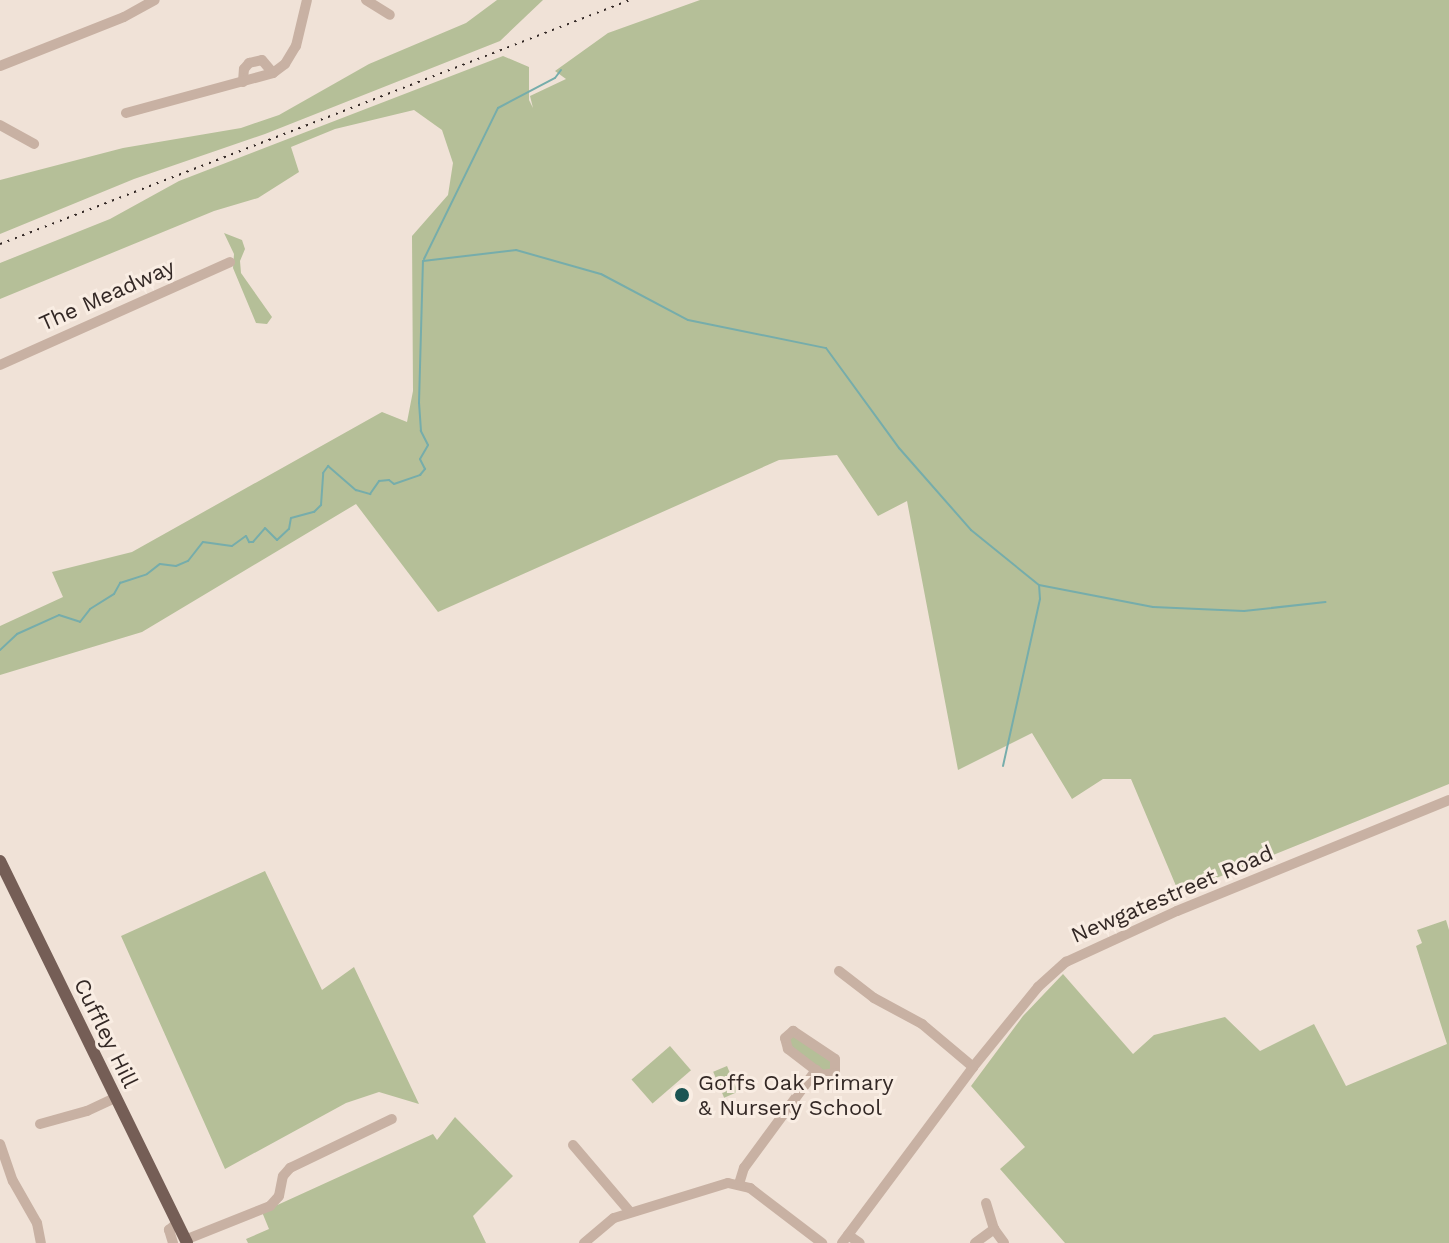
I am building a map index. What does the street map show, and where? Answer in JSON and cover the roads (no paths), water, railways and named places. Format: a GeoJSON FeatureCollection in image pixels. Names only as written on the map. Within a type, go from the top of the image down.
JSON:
{"type":"FeatureCollection","features":[{"type":"Feature","properties":{"kind":"main road","name":"Cuffley Hill"},"geometry":{"type":"LineString","coordinates":[[0,861],[177,1223],[182,1242]]}},
{"type":"Feature","properties":{"kind":"street"},"geometry":{"type":"LineString","coordinates":[[0,66],[124,17],[155,0]]}},
{"type":"Feature","properties":{"kind":"street"},"geometry":{"type":"LineString","coordinates":[[126,113],[273,73],[285,64],[296,46],[307,0]]}},
{"type":"Feature","properties":{"kind":"street"},"geometry":{"type":"LineString","coordinates":[[366,0],[390,15]]}},
{"type":"Feature","properties":{"kind":"street"},"geometry":{"type":"LineString","coordinates":[[243,82],[244,69],[249,63],[262,60],[273,73]]}},
{"type":"Feature","properties":{"kind":"street"},"geometry":{"type":"LineString","coordinates":[[0,125],[34,144]]}},
{"type":"Feature","properties":{"kind":"street","name":"The Meadway"},"geometry":{"type":"LineString","coordinates":[[0,365],[230,262]]}},
{"type":"Feature","properties":{"kind":"street","name":"Newgatestreet Road"},"geometry":{"type":"LineString","coordinates":[[843,1241],[973,1067],[1038,987],[1076,955],[1449,800]]}},
{"type":"Feature","properties":{"kind":"street"},"geometry":{"type":"LineString","coordinates":[[839,971],[874,998],[922,1024],[973,1067]]}},
{"type":"Feature","properties":{"kind":"street"},"geometry":{"type":"LineString","coordinates":[[800,1032],[837,1062],[832,1075],[822,1075],[816,1070],[788,1049],[785,1042],[787,1034],[800,1032]]}},
{"type":"Feature","properties":{"kind":"street"},"geometry":{"type":"LineString","coordinates":[[739,1184],[744,1168],[816,1070]]}},
{"type":"Feature","properties":{"kind":"street"},"geometry":{"type":"LineString","coordinates":[[40,1124],[87,1111],[115,1098]]}},
{"type":"Feature","properties":{"kind":"street"},"geometry":{"type":"LineString","coordinates":[[182,1242],[270,1206],[279,1196],[283,1176],[290,1168],[392,1119]]}},
{"type":"Feature","properties":{"kind":"street"},"geometry":{"type":"LineString","coordinates":[[0,1144],[13,1181],[37,1223],[41,1243]]}},
{"type":"Feature","properties":{"kind":"street"},"geometry":{"type":"LineString","coordinates":[[573,1145],[630,1212]]}},
{"type":"Feature","properties":{"kind":"street"},"geometry":{"type":"LineString","coordinates":[[584,1243],[605,1222],[630,1212],[708,1186],[739,1184],[750,1188],[822,1243]]}},
{"type":"Feature","properties":{"kind":"street"},"geometry":{"type":"LineString","coordinates":[[986,1203],[994,1229],[1004,1243]]}},
{"type":"Feature","properties":{"kind":"street"},"geometry":{"type":"LineString","coordinates":[[975,1243],[994,1229]]}},
{"type":"Feature","properties":{"kind":"street"},"geometry":{"type":"LineString","coordinates":[[843,1241],[860,1243]]}},
{"type":"Feature","properties":{"kind":"waterway"},"geometry":{"type":"LineString","coordinates":[[424,259],[498,108],[555,78],[561,70]]}},
{"type":"Feature","properties":{"kind":"waterway"},"geometry":{"type":"LineString","coordinates":[[0,650],[17,634],[59,615],[80,622],[90,609],[114,594],[120,583],[147,574],[160,564],[176,566],[188,561],[203,542],[232,546],[246,536],[249,542],[253,542],[265,528],[277,540],[289,529],[291,518],[314,512],[321,505],[323,473],[328,466],[356,490],[370,494],[379,481],[389,480],[394,484],[420,475],[425,469],[420,459],[428,445],[421,431],[419,403],[423,261],[516,250],[601,274],[688,320],[826,348],[899,448],[971,530],[1039,585],[1153,607],[1244,611],[1326,602]]}},
{"type":"Feature","properties":{"kind":"waterway"},"geometry":{"type":"LineString","coordinates":[[1003,766],[1040,599],[1039,586]]}},
{"type":"Feature","properties":{"kind":"railway"},"geometry":{"type":"LineString","coordinates":[[0,244],[630,0]]}},
{"type":"Feature","properties":{"kind":"place","name":"Goffs Oak Primary & Nursery School"},"geometry":{"type":"Point","coordinates":[682,1095]}}]}
